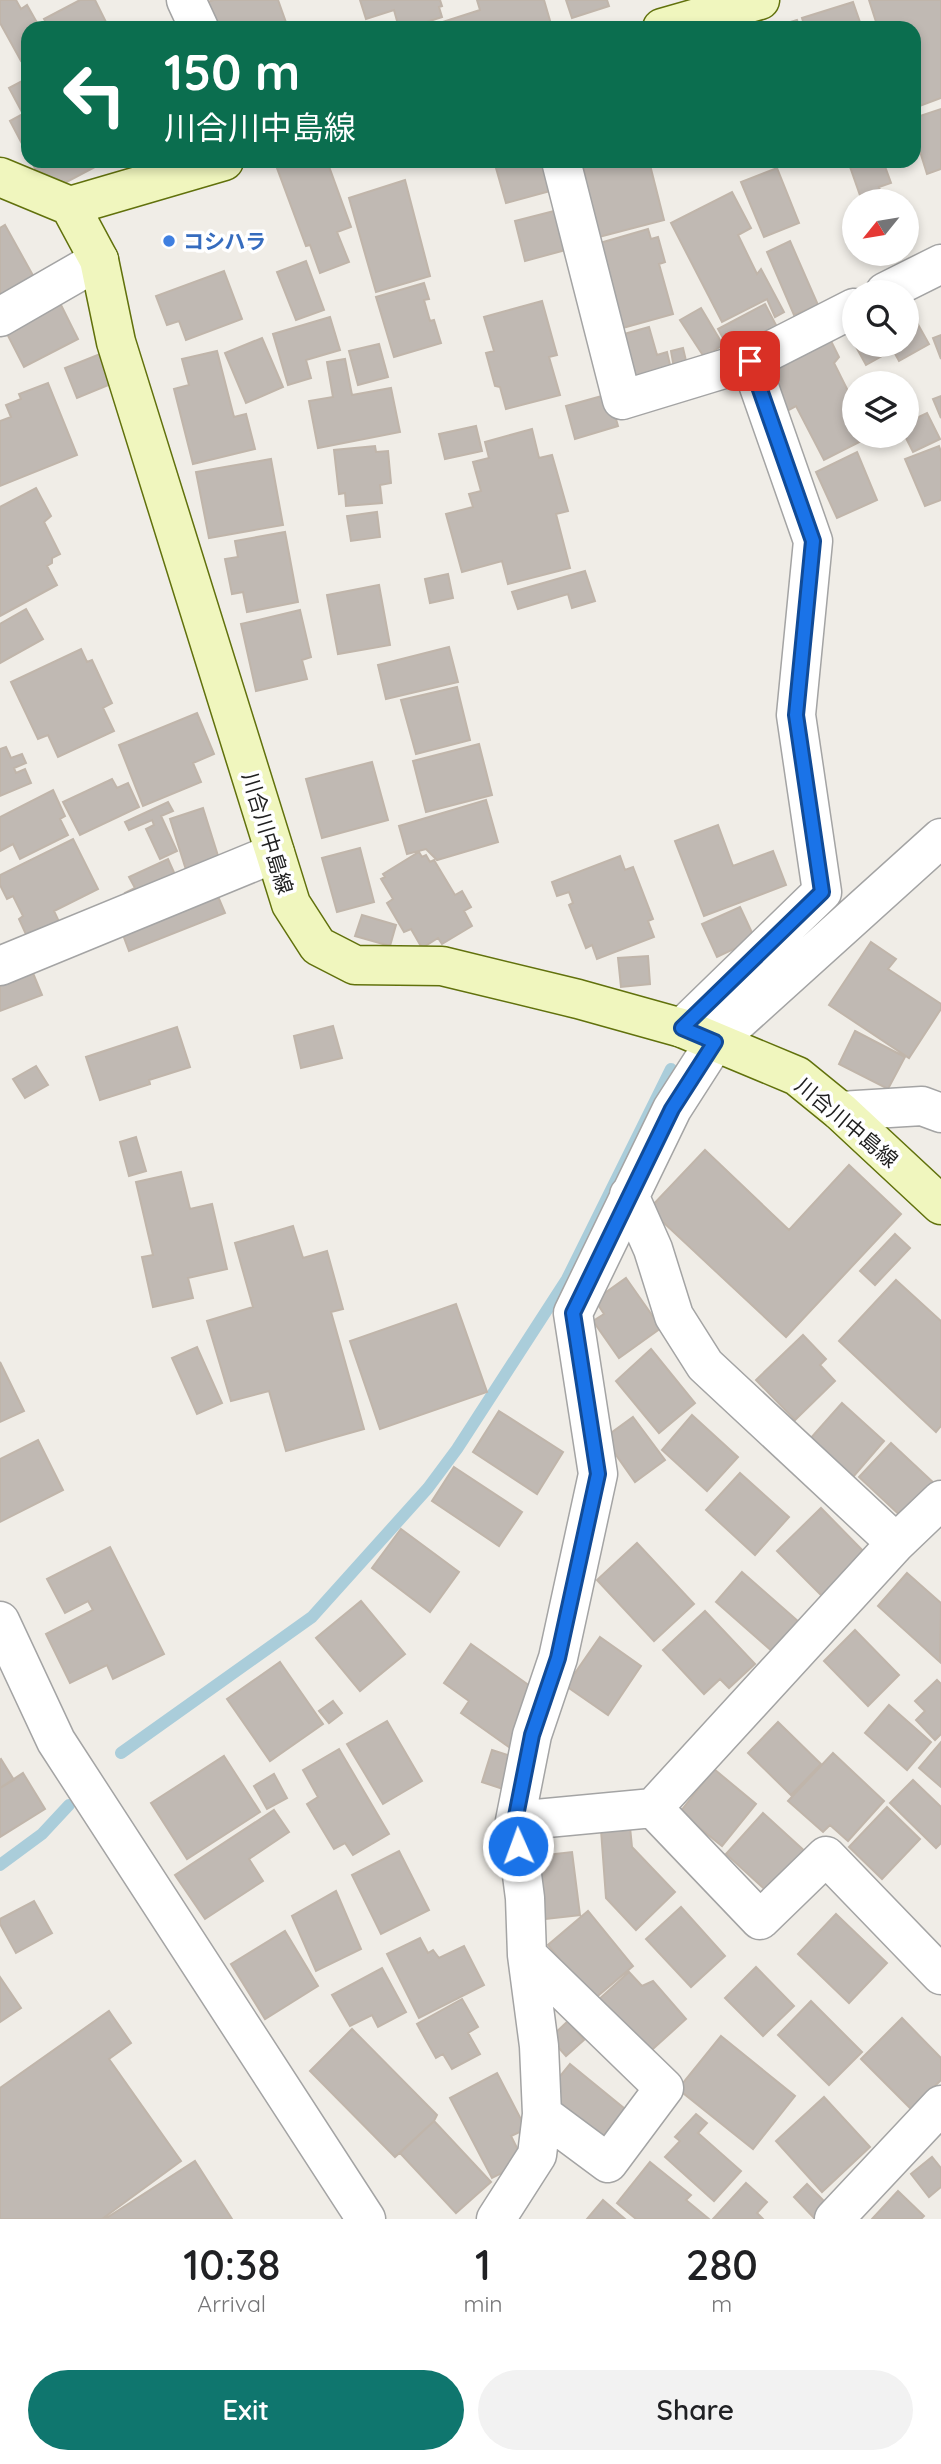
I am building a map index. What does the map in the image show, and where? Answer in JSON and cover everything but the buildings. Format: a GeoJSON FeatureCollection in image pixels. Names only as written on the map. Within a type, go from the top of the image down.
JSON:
{"type":"FeatureCollection","features":[{"type":"Feature","properties":{"kind":"main road"},"geometry":{"type":"LineString","coordinates":[[675,21],[698,8],[760,0]]}},
{"type":"Feature","properties":{"kind":"main road"},"geometry":{"type":"LineString","coordinates":[[0,177],[71,206],[200,168]]}},
{"type":"Feature","properties":{"kind":"main road","name":"川合川中島線"},"geometry":{"type":"LineString","coordinates":[[71,206],[99,260],[116,342],[291,904],[318,946],[355,965],[442,967],[578,999],[698,1035],[797,1076],[840,1111],[941,1205]]}},
{"type":"Feature","properties":{"kind":"street"},"geometry":{"type":"LineString","coordinates":[[187,0],[196,21]]}},
{"type":"Feature","properties":{"kind":"street"},"geometry":{"type":"LineString","coordinates":[[563,168],[622,400],[750,361],[842,314]]}},
{"type":"Feature","properties":{"kind":"street"},"geometry":{"type":"LineString","coordinates":[[0,317],[99,260]]}},
{"type":"Feature","properties":{"kind":"street"},"geometry":{"type":"LineString","coordinates":[[909,280],[941,264]]}},
{"type":"Feature","properties":{"kind":"street"},"geometry":{"type":"LineString","coordinates":[[496,2219],[537,2155],[542,2114],[539,2046],[527,1955],[525,1898],[515,1821],[532,1735],[558,1658],[598,1474],[573,1313],[672,1109],[698,1035],[822,892],[796,715],[813,541],[750,361]]}},
{"type":"Feature","properties":{"kind":"street"},"geometry":{"type":"LineString","coordinates":[[698,1035],[941,838]]}},
{"type":"Feature","properties":{"kind":"street"},"geometry":{"type":"LineString","coordinates":[[0,966],[275,853]]}},
{"type":"Feature","properties":{"kind":"street"},"geometry":{"type":"LineString","coordinates":[[840,1111],[922,1106],[941,1113]]}},
{"type":"Feature","properties":{"kind":"street"},"geometry":{"type":"LineString","coordinates":[[629,1195],[653,1249],[674,1317],[705,1365],[896,1544]]}},
{"type":"Feature","properties":{"kind":"street"},"geometry":{"type":"LineString","coordinates":[[515,1821],[653,1808],[896,1544],[941,1500]]}},
{"type":"Feature","properties":{"kind":"street"},"geometry":{"type":"LineString","coordinates":[[0,1621],[56,1741],[366,2219]]}},
{"type":"Feature","properties":{"kind":"street"},"geometry":{"type":"LineString","coordinates":[[653,1808],[760,1920],[826,1856],[941,1975]]}},
{"type":"Feature","properties":{"kind":"street"},"geometry":{"type":"LineString","coordinates":[[527,1955],[664,2088],[608,2163],[542,2114]]}},
{"type":"Feature","properties":{"kind":"street"},"geometry":{"type":"LineString","coordinates":[[834,2219],[941,2105]]}},
{"type":"Feature","properties":{"kind":"waterway"},"geometry":{"type":"LineString","coordinates":[[121,1753],[312,1617],[428,1488],[457,1449],[567,1279],[671,1069]]}},
{"type":"Feature","properties":{"kind":"waterway"},"geometry":{"type":"LineString","coordinates":[[0,1865],[42,1834],[69,1805]]}},
{"type":"Feature","properties":{"kind":"place","name":"コシハラ"},"geometry":{"type":"Point","coordinates":[169,241]}},
{"type":"Feature","properties":{"kind":"route"},"geometry":{"type":"LineString","coordinates":[[518,1846],[515,1821],[532,1735],[558,1658],[598,1474],[573,1313],[672,1109],[715,1042],[682,1028],[822,892],[796,715],[813,541],[750,361]]}}]}
